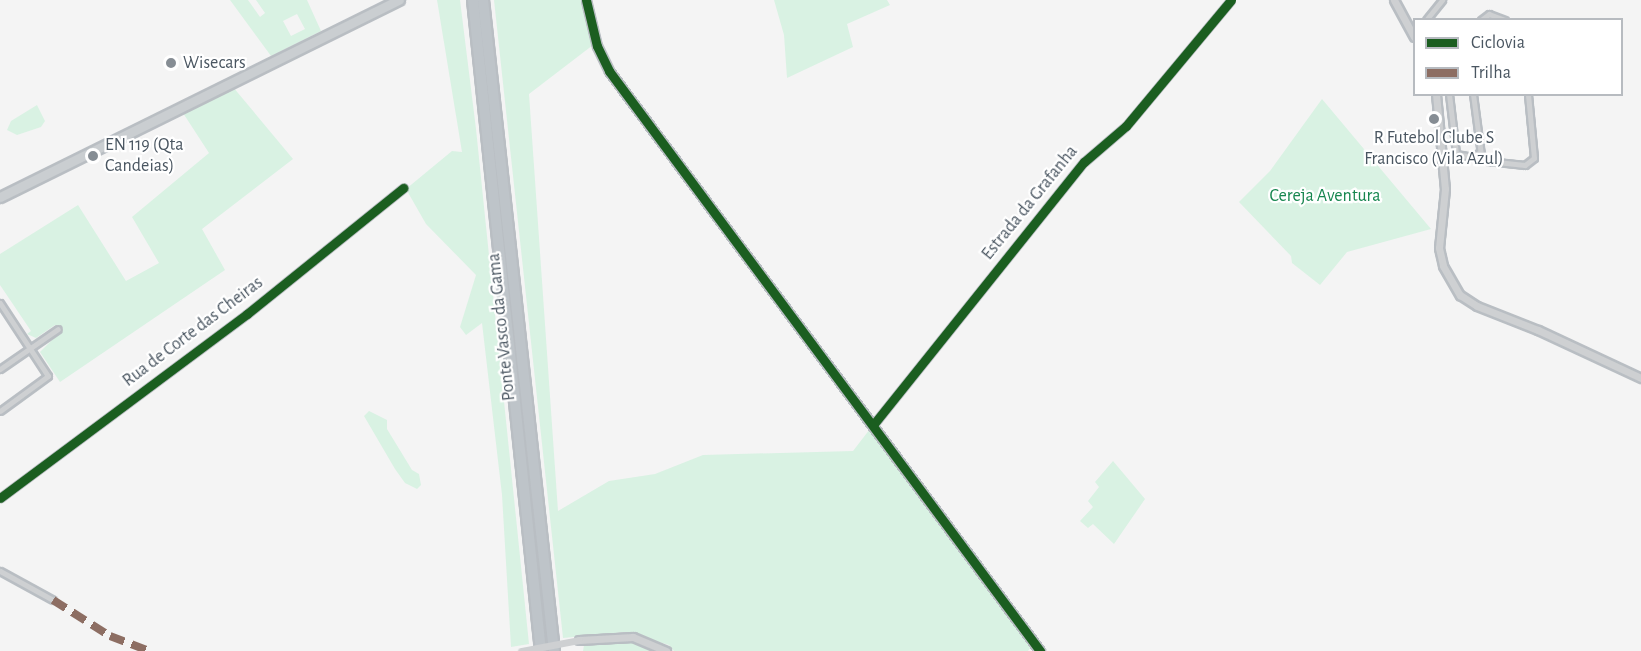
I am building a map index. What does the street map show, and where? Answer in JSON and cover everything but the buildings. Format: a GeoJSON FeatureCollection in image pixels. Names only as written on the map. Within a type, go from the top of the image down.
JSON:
{"type":"FeatureCollection","features":[{"type":"Feature","properties":{"kind":"highway","name":"Ponte Vasco da Gama"},"geometry":{"type":"LineString","coordinates":[[473,0],[541,651]]}},
{"type":"Feature","properties":{"kind":"highway","name":"Ponte Vasco da Gama"},"geometry":{"type":"LineString","coordinates":[[483,0],[554,651]]}},
{"type":"Feature","properties":{"kind":"main road"},"geometry":{"type":"LineString","coordinates":[[0,197],[399,0]]}},
{"type":"Feature","properties":{"kind":"street"},"geometry":{"type":"LineString","coordinates":[[586,0],[600,54],[609,70],[1040,651]]}},
{"type":"Feature","properties":{"kind":"street","name":"Estrada da Grafanha"},"geometry":{"type":"LineString","coordinates":[[873,424],[1084,162],[1126,126],[1229,0]]}},
{"type":"Feature","properties":{"kind":"street"},"geometry":{"type":"LineString","coordinates":[[1394,0],[1413,34]]}},
{"type":"Feature","properties":{"kind":"street"},"geometry":{"type":"LineString","coordinates":[[1428,18],[1442,0]]}},
{"type":"Feature","properties":{"kind":"street"},"geometry":{"type":"LineString","coordinates":[[1483,18],[1489,14],[1500,18]]}},
{"type":"Feature","properties":{"kind":"street"},"geometry":{"type":"LineString","coordinates":[[1436,96],[1445,189],[1439,248],[1443,266],[1460,295],[1477,306],[1538,330],[1641,378]]}},
{"type":"Feature","properties":{"kind":"street"},"geometry":{"type":"LineString","coordinates":[[1449,96],[1456,154],[1473,158],[1480,152]]}},
{"type":"Feature","properties":{"kind":"street"},"geometry":{"type":"LineString","coordinates":[[1473,96],[1480,152],[1487,161],[1530,163],[1534,158],[1528,96]]}},
{"type":"Feature","properties":{"kind":"street","name":"Rua de Corte das Cheiras"},"geometry":{"type":"LineString","coordinates":[[0,498],[247,314],[403,188]]}},
{"type":"Feature","properties":{"kind":"street"},"geometry":{"type":"LineString","coordinates":[[0,303],[47,372],[45,380],[0,411]]}},
{"type":"Feature","properties":{"kind":"street"},"geometry":{"type":"LineString","coordinates":[[0,369],[58,329]]}},
{"type":"Feature","properties":{"kind":"street"},"geometry":{"type":"LineString","coordinates":[[0,571],[53,600]]}},
{"type":"Feature","properties":{"kind":"street"},"geometry":{"type":"LineString","coordinates":[[521,651],[579,640],[633,638],[666,651]]}},
{"type":"Feature","properties":{"kind":"green space"},"geometry":{"type":"Polygon","coordinates":[[[230,0],[248,0],[260,17],[265,13],[256,0],[307,0],[321,31],[271,56],[230,0]],[[297,14],[283,21],[291,36],[305,29],[297,14]]]}},
{"type":"Feature","properties":{"kind":"green space"},"geometry":{"type":"Polygon","coordinates":[[[437,0],[460,0],[476,129],[529,644],[511,647],[502,495],[482,323],[466,335],[460,327],[476,275],[426,224],[406,189],[452,151],[462,152],[437,0]]]}},
{"type":"Feature","properties":{"kind":"green space"},"geometry":{"type":"Polygon","coordinates":[[[494,0],[581,0],[593,45],[529,94],[558,511],[609,481],[655,474],[703,455],[853,451],[873,425],[1033,644],[1028,651],[674,651],[669,645],[626,632],[563,638],[494,0]]]}},
{"type":"Feature","properties":{"kind":"green space"},"geometry":{"type":"Polygon","coordinates":[[[774,0],[887,0],[890,5],[847,24],[853,47],[787,78],[784,35],[774,0]]]}},
{"type":"Feature","properties":{"kind":"green space"},"geometry":{"type":"Polygon","coordinates":[[[233,87],[293,159],[202,229],[225,270],[60,382],[40,352],[60,332],[55,325],[36,338],[27,334],[31,331],[0,285],[0,254],[78,205],[126,281],[159,263],[132,217],[209,153],[183,113],[233,87]]]}},
{"type":"Feature","properties":{"kind":"green space","name":"Cereja Aventura"},"geometry":{"type":"Polygon","coordinates":[[[1322,99],[1431,229],[1347,252],[1320,285],[1292,263],[1291,256],[1239,202],[1270,171],[1322,99]]]}},
{"type":"Feature","properties":{"kind":"green space"},"geometry":{"type":"Polygon","coordinates":[[[37,105],[45,121],[41,127],[17,135],[7,130],[11,121],[37,105]]]}},
{"type":"Feature","properties":{"kind":"green space"},"geometry":{"type":"Polygon","coordinates":[[[369,411],[387,420],[387,429],[412,470],[419,474],[421,485],[417,489],[405,483],[395,469],[364,416],[369,411]]]}},
{"type":"Feature","properties":{"kind":"green space"},"geometry":{"type":"Polygon","coordinates":[[[1113,461],[1145,499],[1114,544],[1093,524],[1088,528],[1080,521],[1093,507],[1088,501],[1099,487],[1095,482],[1113,461]]]}},
{"type":"Feature","properties":{"kind":"green space"},"geometry":{"type":"Polygon","coordinates":[[[616,641],[643,644],[656,651],[583,651],[584,645],[616,641]]]}},
{"type":"Feature","properties":{"kind":"marked path"},"geometry":{"type":"LineString","coordinates":[[53,600],[110,636],[149,651]]}},
{"type":"Feature","properties":{"kind":"cycle path"},"geometry":{"type":"LineString","coordinates":[[586,0],[597,46],[609,71],[1040,651]]}},
{"type":"Feature","properties":{"kind":"cycle path"},"geometry":{"type":"LineString","coordinates":[[873,425],[1084,162],[1126,126],[1231,0]]}},
{"type":"Feature","properties":{"kind":"cycle path"},"geometry":{"type":"LineString","coordinates":[[0,498],[247,314],[403,188]]}},
{"type":"Feature","properties":{"kind":"place","name":"Wisecars"},"geometry":{"type":"Point","coordinates":[171,63]}},
{"type":"Feature","properties":{"kind":"place","name":"R Futebol Clube S Francisco (Vila Azul)"},"geometry":{"type":"Point","coordinates":[1434,119]}},
{"type":"Feature","properties":{"kind":"place","name":"EN 119 (Qta Candeias)"},"geometry":{"type":"Point","coordinates":[93,156]}}]}
